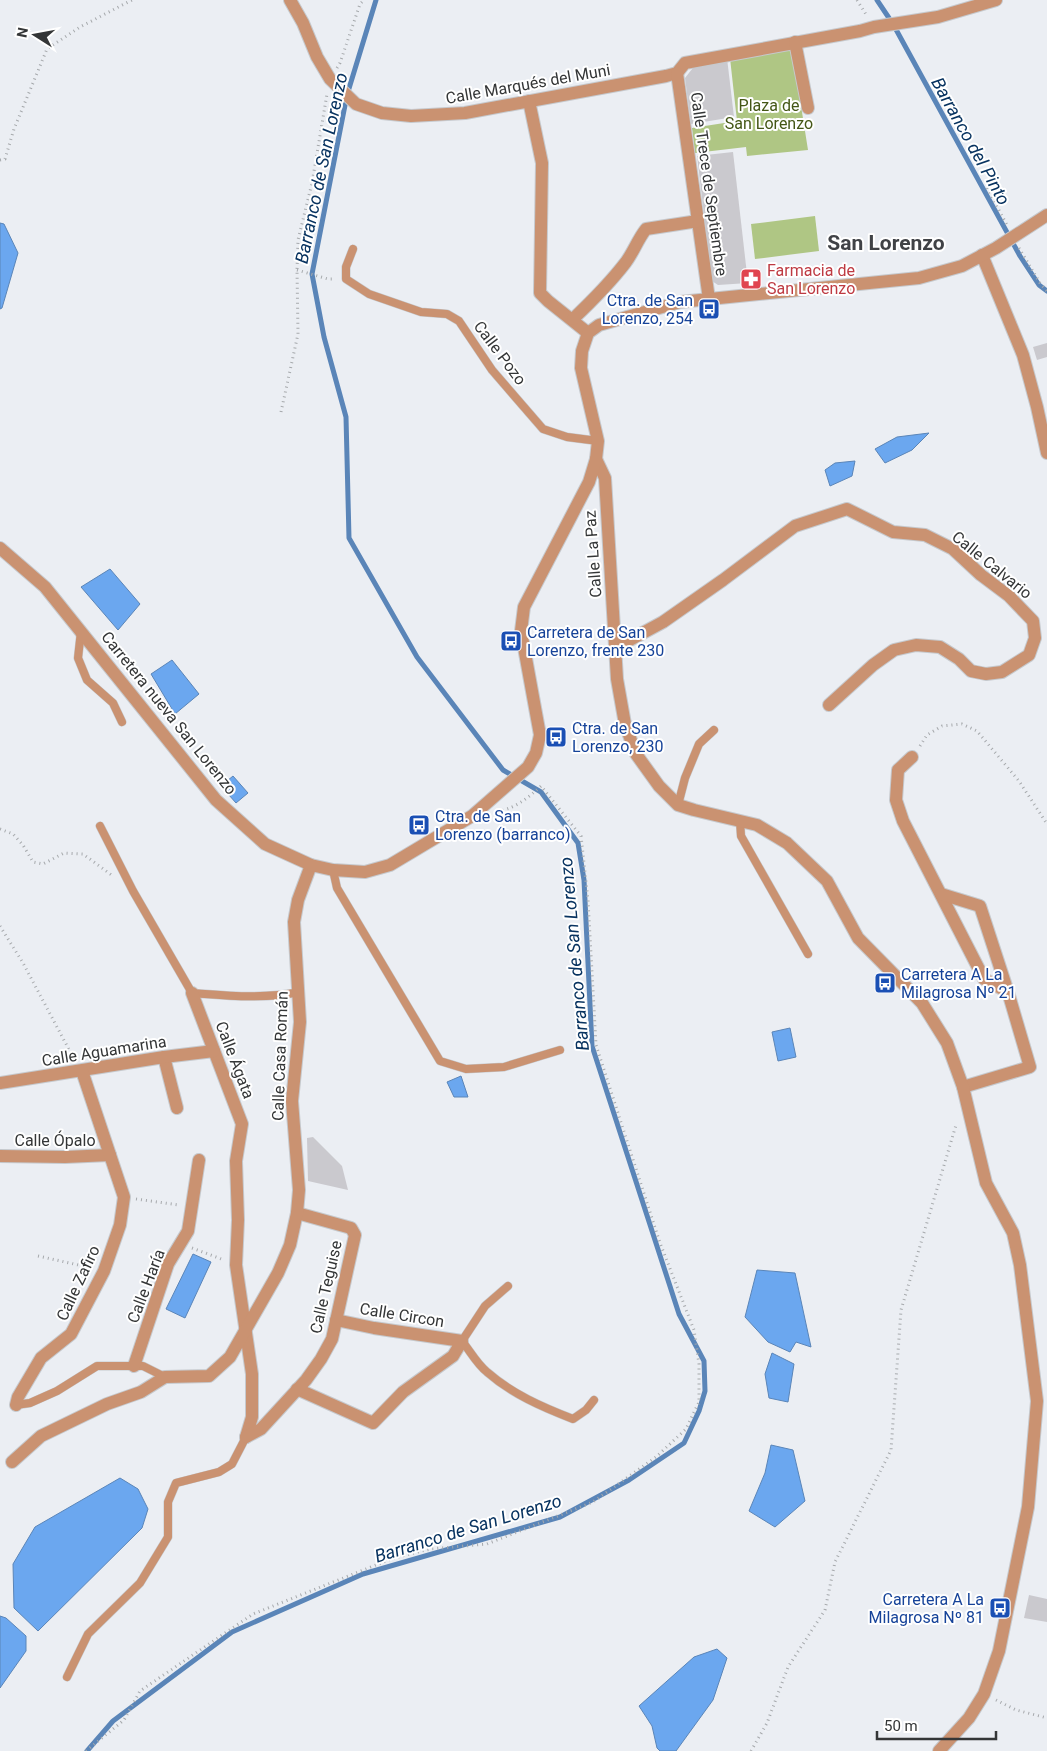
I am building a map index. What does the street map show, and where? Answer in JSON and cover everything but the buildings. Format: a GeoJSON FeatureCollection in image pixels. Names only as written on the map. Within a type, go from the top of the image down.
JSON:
{"type":"FeatureCollection","features":[{"type":"Feature","properties":{"kind":"street"},"geometry":{"type":"LineString","coordinates":[[290,0],[303,23],[317,57],[330,79]]}},
{"type":"Feature","properties":{"kind":"street","name":"Calle Marqués del Muni"},"geometry":{"type":"LineString","coordinates":[[330,79],[356,104],[382,113],[411,116],[465,113],[666,76],[676,73],[685,63],[874,27],[938,18],[996,0]]}},
{"type":"Feature","properties":{"kind":"street"},"geometry":{"type":"LineString","coordinates":[[795,42],[808,108]]}},
{"type":"Feature","properties":{"kind":"street","name":"Calle Trece de Septiembre"},"geometry":{"type":"LineString","coordinates":[[676,73],[709,299]]}},
{"type":"Feature","properties":{"kind":"street"},"geometry":{"type":"LineString","coordinates":[[529,101],[542,163],[540,293],[588,333],[599,325],[680,302],[918,278],[962,266],[982,256],[1047,215]]}},
{"type":"Feature","properties":{"kind":"street"},"geometry":{"type":"LineString","coordinates":[[573,319],[596,298],[627,261],[638,238],[646,229],[698,221]]}},
{"type":"Feature","properties":{"kind":"street"},"geometry":{"type":"LineString","coordinates":[[982,256],[1023,355],[1047,454]]}},
{"type":"Feature","properties":{"kind":"street","name":"Carretera nueva San Lorenzo"},"geometry":{"type":"LineString","coordinates":[[0,548],[45,587],[216,800],[265,844],[311,865],[333,870],[364,872],[390,865],[472,816],[528,767],[536,752],[540,735],[522,631],[524,607],[590,482],[596,459],[598,441],[581,368],[582,351],[588,333]]}},
{"type":"Feature","properties":{"kind":"street","name":"Calle La Paz"},"geometry":{"type":"LineString","coordinates":[[596,459],[605,478],[617,679],[625,724],[636,754],[658,786],[678,805]]}},
{"type":"Feature","properties":{"kind":"street","name":"Calle Calvario"},"geometry":{"type":"LineString","coordinates":[[615,648],[663,622],[795,526],[847,509],[893,532],[925,535],[953,549],[981,575],[1009,596],[1033,622],[1035,638],[1029,655],[1002,672],[986,674],[971,671],[959,658],[940,647],[916,645],[894,650],[873,665],[829,705]]}},
{"type":"Feature","properties":{"kind":"street"},"geometry":{"type":"LineString","coordinates":[[912,757],[898,770],[896,800],[903,821],[984,979],[1008,992]]}},
{"type":"Feature","properties":{"kind":"street"},"geometry":{"type":"LineString","coordinates":[[678,805],[757,825],[787,844],[827,881],[858,938],[922,1003],[947,1043],[963,1087],[986,1183],[1013,1233],[1042,1401],[1028,1507],[999,1651],[984,1694],[969,1718],[939,1751]]}},
{"type":"Feature","properties":{"kind":"street","name":"Calle Casa Román"},"geometry":{"type":"LineString","coordinates":[[12,1462],[41,1436],[107,1404],[140,1392],[165,1377],[209,1376],[230,1357],[278,1273],[290,1245],[297,1213],[299,1190],[292,1101],[300,1022],[300,992],[294,922],[298,900],[311,865]]}},
{"type":"Feature","properties":{"kind":"street"},"geometry":{"type":"LineString","coordinates":[[941,894],[980,906],[1030,1067],[963,1087]]}},
{"type":"Feature","properties":{"kind":"street","name":"Calle Ágata"},"geometry":{"type":"LineString","coordinates":[[192,993],[242,1124],[236,1161],[238,1220],[236,1264],[246,1329]]}},
{"type":"Feature","properties":{"kind":"street","name":"Calle Aguamarina"},"geometry":{"type":"LineString","coordinates":[[0,1083],[214,1051]]}},
{"type":"Feature","properties":{"kind":"street"},"geometry":{"type":"LineString","coordinates":[[164,1057],[176,1108]]}},
{"type":"Feature","properties":{"kind":"street","name":"Calle Zafiro"},"geometry":{"type":"LineString","coordinates":[[16,1405],[18,1397],[42,1358],[71,1334],[104,1271],[120,1225],[124,1197],[82,1071]]}},
{"type":"Feature","properties":{"kind":"street","name":"Calle Ópalo"},"geometry":{"type":"LineString","coordinates":[[0,1156],[65,1157],[110,1155]]}},
{"type":"Feature","properties":{"kind":"street","name":"Calle Haría"},"geometry":{"type":"LineString","coordinates":[[134,1366],[168,1264],[188,1231],[199,1160]]}},
{"type":"Feature","properties":{"kind":"street","name":"Calle Teguise"},"geometry":{"type":"LineString","coordinates":[[246,1437],[261,1428],[297,1389],[321,1359],[332,1339],[355,1235],[351,1228],[297,1213]]}},
{"type":"Feature","properties":{"kind":"street","name":"Calle Circon"},"geometry":{"type":"LineString","coordinates":[[336,1320],[374,1328],[462,1341]]}},
{"type":"Feature","properties":{"kind":"street"},"geometry":{"type":"LineString","coordinates":[[246,1329],[252,1374],[252,1417],[246,1437]]}},
{"type":"Feature","properties":{"kind":"street"},"geometry":{"type":"LineString","coordinates":[[297,1389],[374,1423],[403,1392],[453,1356],[462,1341]]}},
{"type":"Feature","properties":{"kind":"lane"},"geometry":{"type":"LineString","coordinates":[[346,279],[346,267],[353,249]]}},
{"type":"Feature","properties":{"kind":"lane","name":"Calle Pozo"},"geometry":{"type":"LineString","coordinates":[[346,279],[369,294],[421,312],[447,314],[459,321],[492,370],[543,429],[566,437],[598,441]]}},
{"type":"Feature","properties":{"kind":"lane"},"geometry":{"type":"LineString","coordinates":[[1037,407],[1047,418]]}},
{"type":"Feature","properties":{"kind":"lane"},"geometry":{"type":"LineString","coordinates":[[81,631],[78,658],[87,680],[113,703],[122,722]]}},
{"type":"Feature","properties":{"kind":"lane"},"geometry":{"type":"LineString","coordinates":[[678,805],[685,778],[699,744],[714,730]]}},
{"type":"Feature","properties":{"kind":"lane"},"geometry":{"type":"LineString","coordinates":[[740,820],[741,836],[808,954]]}},
{"type":"Feature","properties":{"kind":"lane","name":"Calle Ágata"},"geometry":{"type":"LineString","coordinates":[[100,826],[133,892],[192,993]]}},
{"type":"Feature","properties":{"kind":"lane"},"geometry":{"type":"LineString","coordinates":[[333,870],[337,888],[440,1061],[466,1070],[504,1067],[560,1050]]}},
{"type":"Feature","properties":{"kind":"lane"},"geometry":{"type":"LineString","coordinates":[[192,993],[282,996],[300,992]]}},
{"type":"Feature","properties":{"kind":"lane"},"geometry":{"type":"LineString","coordinates":[[508,1286],[485,1306],[462,1341],[486,1371],[519,1396],[554,1412],[573,1419],[586,1410],[594,1400]]}},
{"type":"Feature","properties":{"kind":"lane"},"geometry":{"type":"LineString","coordinates":[[16,1405],[30,1402],[57,1390],[97,1366],[143,1366],[165,1377]]}},
{"type":"Feature","properties":{"kind":"lane"},"geometry":{"type":"LineString","coordinates":[[67,1677],[88,1634],[140,1583],[168,1536],[168,1502],[176,1483],[219,1472],[232,1464],[246,1437]]}},
{"type":"Feature","properties":{"kind":"path"},"geometry":{"type":"LineString","coordinates":[[0,160],[5,158],[14,129],[46,49],[80,27],[132,0]]}},
{"type":"Feature","properties":{"kind":"path"},"geometry":{"type":"LineString","coordinates":[[282,412],[298,334],[298,240],[312,183],[330,79],[340,63],[360,4],[364,0]]}},
{"type":"Feature","properties":{"kind":"path"},"geometry":{"type":"LineString","coordinates":[[297,270],[328,278],[346,279]]}},
{"type":"Feature","properties":{"kind":"path"},"geometry":{"type":"LineString","coordinates":[[912,757],[927,735],[942,726],[962,724],[977,731],[1019,781],[1047,824]]}},
{"type":"Feature","properties":{"kind":"path"},"geometry":{"type":"LineString","coordinates":[[86,1751],[124,1720],[140,1691],[253,1614],[391,1559],[430,1549],[487,1544],[593,1502],[656,1457],[686,1429],[699,1402],[699,1364],[694,1330],[660,1243],[596,1045],[588,900],[581,836],[541,786],[524,802],[509,809],[472,816]]}},
{"type":"Feature","properties":{"kind":"path"},"geometry":{"type":"LineString","coordinates":[[0,829],[13,834],[23,845],[33,862],[43,864],[64,853],[83,854],[133,892]]}},
{"type":"Feature","properties":{"kind":"path"},"geometry":{"type":"LineString","coordinates":[[0,926],[82,1071]]}},
{"type":"Feature","properties":{"kind":"path"},"geometry":{"type":"LineString","coordinates":[[751,1751],[767,1723],[788,1667],[825,1610],[835,1562],[891,1450],[901,1310],[956,1125],[970,1118]]}},
{"type":"Feature","properties":{"kind":"path"},"geometry":{"type":"LineString","coordinates":[[124,1197],[192,1207]]}},
{"type":"Feature","properties":{"kind":"path"},"geometry":{"type":"LineString","coordinates":[[181,1243],[236,1264]]}},
{"type":"Feature","properties":{"kind":"path"},"geometry":{"type":"LineString","coordinates":[[38,1256],[104,1271]]}},
{"type":"Feature","properties":{"kind":"path"},"geometry":{"type":"LineString","coordinates":[[984,1694],[1016,1710],[1047,1718]]}},
{"type":"Feature","properties":{"kind":"green space","name":"Plaza de San Lorenzo"},"geometry":{"type":"Polygon","coordinates":[[[792,49],[808,150],[747,156],[746,147],[695,153],[692,128],[737,121],[730,58],[792,49]]]}},
{"type":"Feature","properties":{"kind":"green space"},"geometry":{"type":"Polygon","coordinates":[[[815,216],[819,251],[755,259],[751,224],[815,216]]]}},
{"type":"Feature","properties":{"kind":"water"},"geometry":{"type":"Polygon","coordinates":[[[0,223],[4,224],[18,253],[2,308],[0,309],[0,223]]]}},
{"type":"Feature","properties":{"kind":"water"},"geometry":{"type":"Polygon","coordinates":[[[929,433],[912,450],[885,463],[875,449],[897,437],[929,433]]]}},
{"type":"Feature","properties":{"kind":"water"},"geometry":{"type":"Polygon","coordinates":[[[855,461],[852,476],[830,486],[825,470],[835,463],[855,461]]]}},
{"type":"Feature","properties":{"kind":"water"},"geometry":{"type":"Polygon","coordinates":[[[110,569],[140,604],[118,630],[81,587],[110,569]]]}},
{"type":"Feature","properties":{"kind":"water"},"geometry":{"type":"Polygon","coordinates":[[[172,660],[199,694],[175,714],[151,674],[172,660]]]}},
{"type":"Feature","properties":{"kind":"water"},"geometry":{"type":"Polygon","coordinates":[[[233,776],[248,793],[236,803],[221,786],[233,776]]]}},
{"type":"Feature","properties":{"kind":"water"},"geometry":{"type":"Polygon","coordinates":[[[790,1028],[796,1057],[778,1061],[772,1032],[790,1028]]]}},
{"type":"Feature","properties":{"kind":"water"},"geometry":{"type":"Polygon","coordinates":[[[461,1076],[468,1097],[454,1097],[447,1082],[461,1076]]]}},
{"type":"Feature","properties":{"kind":"water"},"geometry":{"type":"Polygon","coordinates":[[[193,1254],[211,1262],[185,1318],[166,1309],[193,1254]]]}},
{"type":"Feature","properties":{"kind":"water"},"geometry":{"type":"Polygon","coordinates":[[[757,1270],[795,1273],[811,1347],[796,1342],[790,1352],[768,1342],[745,1317],[757,1270]]]}},
{"type":"Feature","properties":{"kind":"water"},"geometry":{"type":"Polygon","coordinates":[[[772,1353],[794,1364],[788,1402],[769,1398],[765,1374],[772,1353]]]}},
{"type":"Feature","properties":{"kind":"water"},"geometry":{"type":"Polygon","coordinates":[[[771,1445],[793,1450],[805,1501],[775,1527],[749,1511],[765,1473],[771,1445]]]}},
{"type":"Feature","properties":{"kind":"water"},"geometry":{"type":"Polygon","coordinates":[[[120,1478],[138,1489],[148,1509],[142,1528],[38,1631],[14,1608],[13,1564],[35,1527],[120,1478]]]}},
{"type":"Feature","properties":{"kind":"water"},"geometry":{"type":"Polygon","coordinates":[[[0,1616],[6,1618],[26,1636],[26,1651],[0,1688],[0,1616]]]}},
{"type":"Feature","properties":{"kind":"water"},"geometry":{"type":"Polygon","coordinates":[[[717,1649],[727,1658],[713,1700],[676,1751],[660,1751],[657,1748],[652,1726],[639,1706],[694,1657],[717,1649]]]}},
{"type":"Feature","properties":{"kind":"waterway","name":"Barranco de San Lorenzo"},"geometry":{"type":"LineString","coordinates":[[87,1751],[113,1721],[232,1632],[363,1574],[560,1517],[629,1480],[684,1443],[699,1411],[705,1391],[704,1361],[679,1314],[592,1046],[584,880],[578,843],[541,792],[503,770],[417,657],[349,538],[346,417],[324,337],[312,274],[347,95],[376,0]]}},
{"type":"Feature","properties":{"kind":"waterway","name":"Barranco del Pinto"},"geometry":{"type":"LineString","coordinates":[[877,0],[893,24],[1020,256],[1039,285],[1047,291]]}},
{"type":"Feature","properties":{"kind":"place","name":"Farmacia de San Lorenzo"},"geometry":{"type":"Point","coordinates":[751,279]}},
{"type":"Feature","properties":{"kind":"place","name":"Ctra. de San Lorenzo, 254"},"geometry":{"type":"Point","coordinates":[709,309]}},
{"type":"Feature","properties":{"kind":"place","name":"Carretera de San Lorenzo, frente 230"},"geometry":{"type":"Point","coordinates":[511,641]}},
{"type":"Feature","properties":{"kind":"place","name":"Ctra. de San Lorenzo, 230"},"geometry":{"type":"Point","coordinates":[556,737]}},
{"type":"Feature","properties":{"kind":"place","name":"Ctra. de San Lorenzo (barranco)"},"geometry":{"type":"Point","coordinates":[419,825]}},
{"type":"Feature","properties":{"kind":"place","name":"Carretera A La Milagrosa Nº 21"},"geometry":{"type":"Point","coordinates":[885,983]}},
{"type":"Feature","properties":{"kind":"place","name":"Carretera A La Milagrosa Nº 81"},"geometry":{"type":"Point","coordinates":[1000,1608]}},
{"type":"Feature","properties":{"kind":"district","name":"San Lorenzo"},"geometry":{"type":"Point","coordinates":[886,243]}}]}
